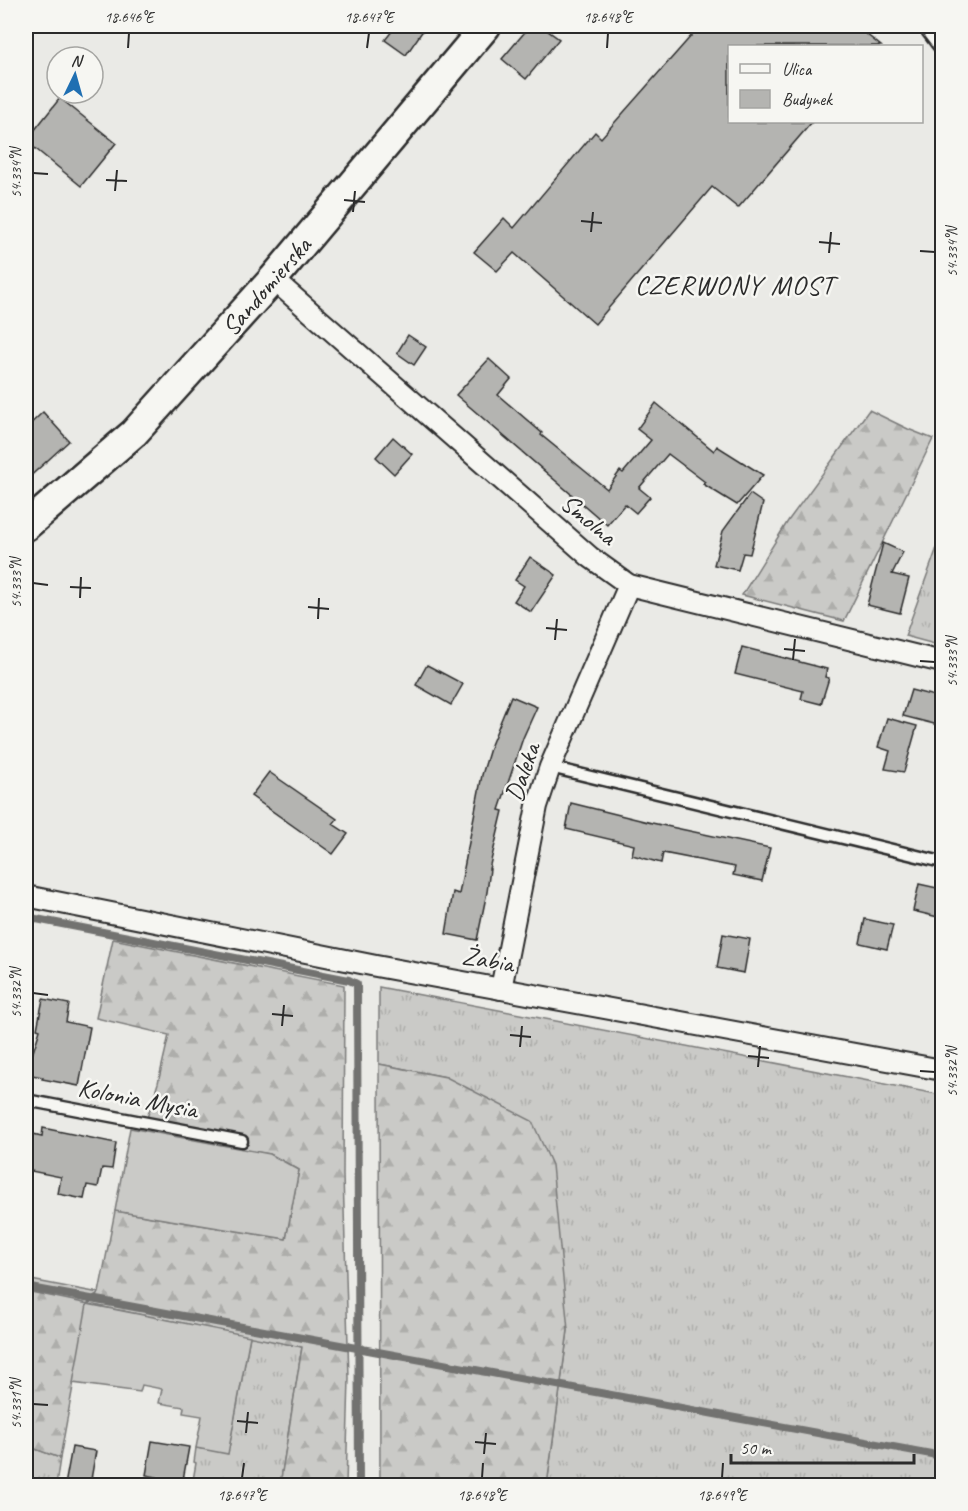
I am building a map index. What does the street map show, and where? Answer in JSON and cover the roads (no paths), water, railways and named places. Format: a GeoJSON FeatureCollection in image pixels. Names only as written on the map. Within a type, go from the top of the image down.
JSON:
{"type":"FeatureCollection","features":[{"type":"Feature","properties":{"kind":"street","name":"Sandomierska"},"geometry":{"type":"LineString","coordinates":[[26,526],[134,433],[273,279],[486,26]]}},
{"type":"Feature","properties":{"kind":"street"},"geometry":{"type":"LineString","coordinates":[[929,26],[942,43]]}},
{"type":"Feature","properties":{"kind":"street","name":"Smolna"},"geometry":{"type":"LineString","coordinates":[[273,279],[590,557],[629,585],[942,662]]}},
{"type":"Feature","properties":{"kind":"street","name":"Daleka"},"geometry":{"type":"LineString","coordinates":[[501,989],[537,806],[550,767],[629,585]]}},
{"type":"Feature","properties":{"kind":"street","name":"Żabia"},"geometry":{"type":"LineString","coordinates":[[26,896],[376,966],[942,1070]]}},
{"type":"Feature","properties":{"kind":"lane"},"geometry":{"type":"LineString","coordinates":[[550,767],[942,862]]}},
{"type":"Feature","properties":{"kind":"lane","name":"Kolonia Mysia"},"geometry":{"type":"LineString","coordinates":[[26,1100],[242,1141]]}},
{"type":"Feature","properties":{"kind":"waterway"},"geometry":{"type":"LineString","coordinates":[[26,917],[349,980],[357,984],[359,1486]]}},
{"type":"Feature","properties":{"kind":"waterway"},"geometry":{"type":"LineString","coordinates":[[26,1287],[942,1456]]}},
{"type":"Feature","properties":{"kind":"district","name":"CZERWONY MOST"},"geometry":{"type":"Point","coordinates":[735,285]}}]}
